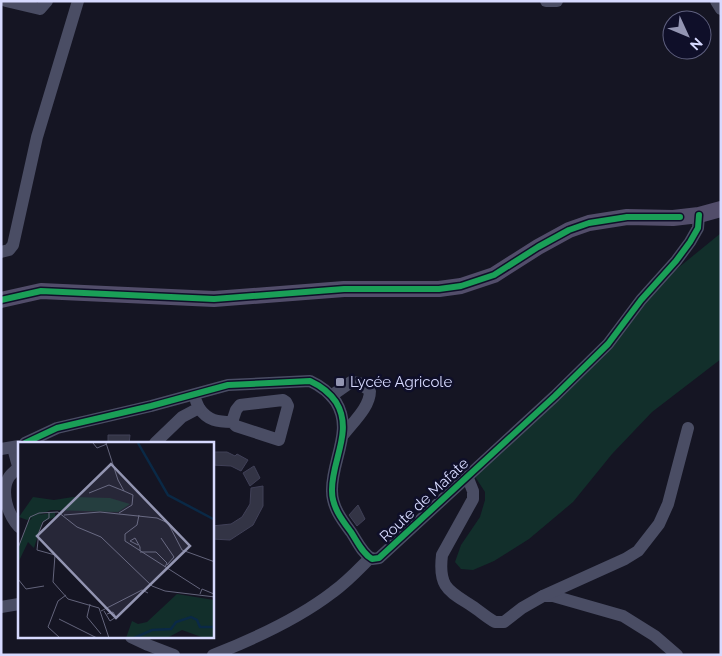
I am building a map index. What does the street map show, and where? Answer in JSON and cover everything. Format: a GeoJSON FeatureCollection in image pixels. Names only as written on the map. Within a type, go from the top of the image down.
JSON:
{"type":"FeatureCollection","features":[{"type":"Feature","properties":{"kind":"main road"},"geometry":{"type":"LineString","coordinates":[[1,300],[41,291],[214,299],[344,289],[439,289],[461,286],[494,275],[569,230],[589,223],[627,217],[699,215],[721,209]]}},
{"type":"Feature","properties":{"kind":"street"},"geometry":{"type":"LineString","coordinates":[[6,1],[40,9],[47,1]]}},
{"type":"Feature","properties":{"kind":"street"},"geometry":{"type":"LineString","coordinates":[[1,252],[9,250],[13,245],[37,136],[78,1]]}},
{"type":"Feature","properties":{"kind":"street"},"geometry":{"type":"LineString","coordinates":[[546,1],[558,1]]}},
{"type":"Feature","properties":{"kind":"street"},"geometry":{"type":"LineString","coordinates":[[716,1],[721,9]]}},
{"type":"Feature","properties":{"kind":"street","name":"Route de Mafate"},"geometry":{"type":"LineString","coordinates":[[24,442],[57,428],[228,385],[310,380],[320,385],[331,396],[341,410],[344,422],[332,491],[334,505],[361,548],[370,558],[375,559],[382,556],[555,396],[608,344],[641,300],[676,261],[690,242],[698,228],[699,215]]}},
{"type":"Feature","properties":{"kind":"street"},"geometry":{"type":"LineString","coordinates":[[680,217],[687,230],[690,242]]}},
{"type":"Feature","properties":{"kind":"street"},"geometry":{"type":"LineString","coordinates":[[331,396],[351,382],[360,382],[370,391],[370,398],[366,405],[342,436]]}},
{"type":"Feature","properties":{"kind":"street"},"geometry":{"type":"LineString","coordinates":[[194,395],[205,417],[217,422],[232,422]]}},
{"type":"Feature","properties":{"kind":"street"},"geometry":{"type":"LineString","coordinates":[[162,441],[182,417],[199,408]]}},
{"type":"Feature","properties":{"kind":"street"},"geometry":{"type":"LineString","coordinates":[[468,476],[473,491],[473,499],[442,555],[442,571],[447,589],[451,593],[495,622],[504,622],[522,608],[543,596],[625,559],[638,551],[659,524],[668,504],[688,428]]}},
{"type":"Feature","properties":{"kind":"street"},"geometry":{"type":"LineString","coordinates":[[14,446],[18,469],[9,477],[5,488],[8,509],[18,526]]}},
{"type":"Feature","properties":{"kind":"street"},"geometry":{"type":"LineString","coordinates":[[213,655],[273,628],[325,599],[370,558]]}},
{"type":"Feature","properties":{"kind":"street"},"geometry":{"type":"LineString","coordinates":[[543,596],[553,596],[623,616],[654,636],[677,655]]}},
{"type":"Feature","properties":{"kind":"street"},"geometry":{"type":"LineString","coordinates":[[1,607],[18,604]]}},
{"type":"Feature","properties":{"kind":"street"},"geometry":{"type":"LineString","coordinates":[[133,638],[174,655]]}},
{"type":"Feature","properties":{"kind":"green space"},"geometry":{"type":"Polygon","coordinates":[[[721,233],[721,359],[652,412],[612,454],[573,502],[529,539],[494,561],[473,570],[461,569],[455,562],[461,545],[480,517],[485,500],[485,492],[474,475],[667,277],[721,233]]]}},
{"type":"Feature","properties":{"kind":"building"},"geometry":{"type":"Polygon","coordinates":[[[108,435],[130,435],[129,442],[108,442],[108,435]]]}},
{"type":"Feature","properties":{"kind":"building"},"geometry":{"type":"Polygon","coordinates":[[[214,452],[227,452],[235,456],[237,454],[248,460],[241,471],[231,466],[214,465],[214,452]]]}},
{"type":"Feature","properties":{"kind":"building"},"geometry":{"type":"Polygon","coordinates":[[[254,466],[260,478],[250,486],[243,473],[254,466]]]}},
{"type":"Feature","properties":{"kind":"building"},"geometry":{"type":"Polygon","coordinates":[[[263,486],[263,506],[253,525],[230,540],[214,539],[214,526],[231,524],[242,517],[250,504],[251,488],[263,486]]]}},
{"type":"Feature","properties":{"kind":"building"},"geometry":{"type":"Polygon","coordinates":[[[358,505],[365,519],[357,526],[349,515],[358,505]]]}},
{"type":"Feature","properties":{"kind":"cycle path"},"geometry":{"type":"LineString","coordinates":[[27,442],[57,428],[151,406],[228,385],[310,381],[331,395],[341,413],[342,435],[332,491],[336,508],[365,554],[372,559],[379,558],[555,396],[608,344],[641,300],[676,261],[690,242],[698,228],[699,215]]}},
{"type":"Feature","properties":{"kind":"cycle path"},"geometry":{"type":"LineString","coordinates":[[1,300],[41,291],[214,299],[344,289],[439,289],[461,286],[494,275],[569,230],[589,223],[627,217],[680,217]]}},
{"type":"Feature","properties":{"kind":"place","name":"Lycée Agricole"},"geometry":{"type":"Point","coordinates":[340,382]}}]}
